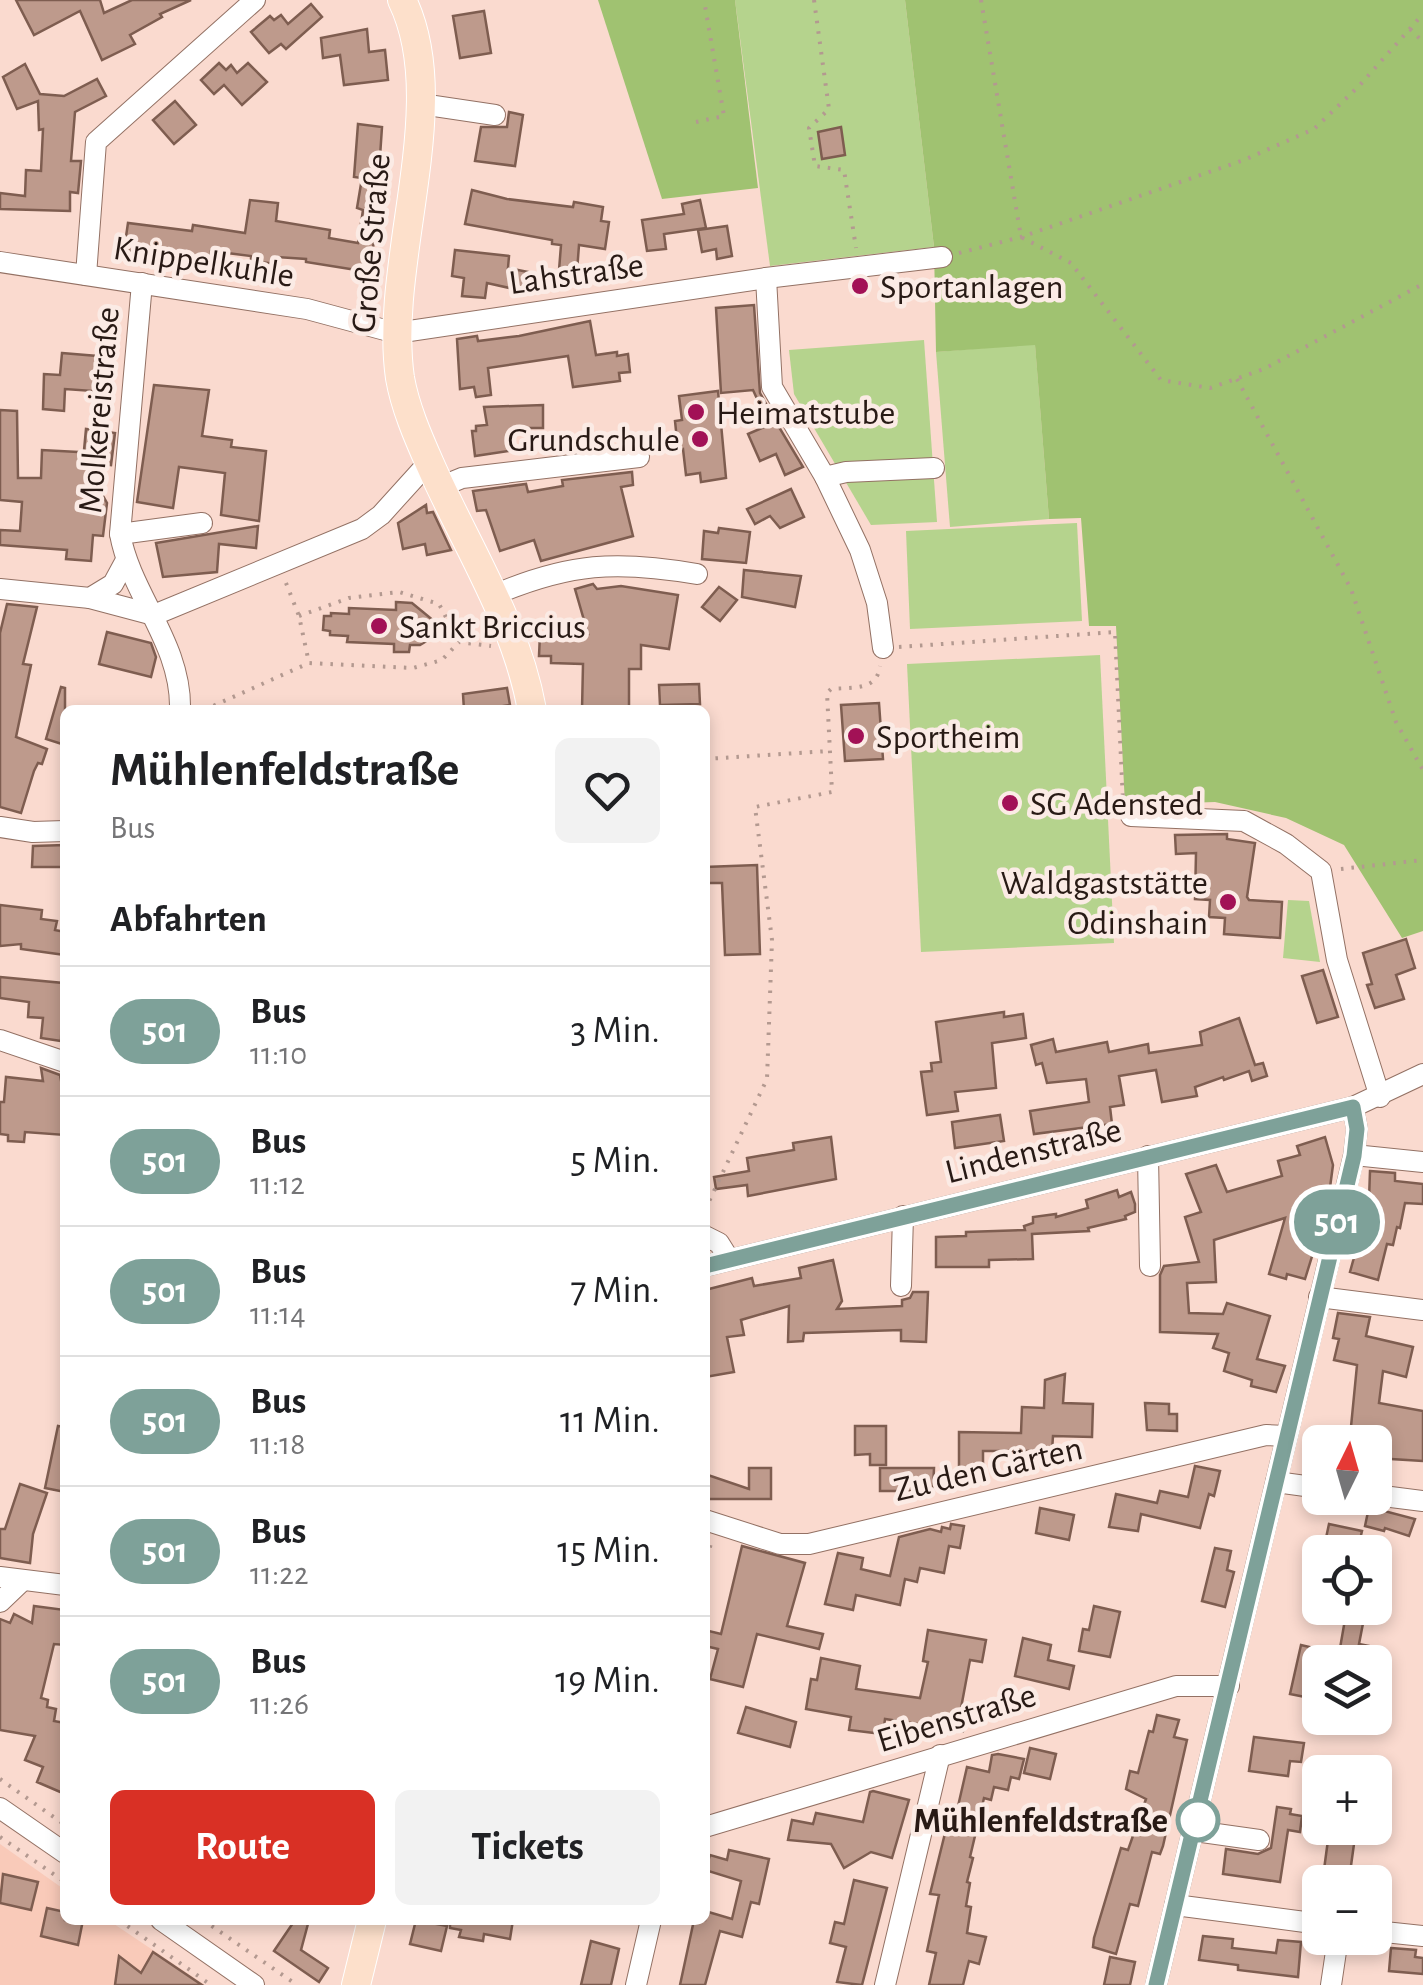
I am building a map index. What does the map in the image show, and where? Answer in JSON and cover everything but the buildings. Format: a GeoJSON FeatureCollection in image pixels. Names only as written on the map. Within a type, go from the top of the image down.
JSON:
{"type":"FeatureCollection","features":[{"type":"Feature","properties":{"kind":"main road","name":"Große Straße"},"geometry":{"type":"LineString","coordinates":[[402,0],[415,34],[420,104],[396,333],[401,381],[435,475],[518,649],[531,705]]}},
{"type":"Feature","properties":{"kind":"main road"},"geometry":{"type":"LineString","coordinates":[[356,1985],[377,1925]]}},
{"type":"Feature","properties":{"kind":"street"},"geometry":{"type":"LineString","coordinates":[[86,276],[96,142],[254,0]]}},
{"type":"Feature","properties":{"kind":"street"},"geometry":{"type":"LineString","coordinates":[[420,104],[495,115]]}},
{"type":"Feature","properties":{"kind":"street","name":"Lahstraße"},"geometry":{"type":"LineString","coordinates":[[396,333],[766,278],[942,257]]}},
{"type":"Feature","properties":{"kind":"street","name":"Knippelkuhle"},"geometry":{"type":"LineString","coordinates":[[0,262],[307,309],[396,333]]}},
{"type":"Feature","properties":{"kind":"street"},"geometry":{"type":"LineString","coordinates":[[766,278],[772,387],[825,477],[866,568],[877,603],[882,648]]}},
{"type":"Feature","properties":{"kind":"street","name":"Molkereistraße"},"geometry":{"type":"LineString","coordinates":[[142,284],[120,534],[126,560],[154,615],[176,676],[179,705]]}},
{"type":"Feature","properties":{"kind":"street"},"geometry":{"type":"LineString","coordinates":[[0,589],[90,598],[154,615],[362,528],[435,475],[462,478],[639,457]]}},
{"type":"Feature","properties":{"kind":"street"},"geometry":{"type":"LineString","coordinates":[[825,477],[846,472],[934,468]]}},
{"type":"Feature","properties":{"kind":"street"},"geometry":{"type":"LineString","coordinates":[[120,534],[202,524]]}},
{"type":"Feature","properties":{"kind":"street"},"geometry":{"type":"LineString","coordinates":[[90,598],[113,584],[126,560]]}},
{"type":"Feature","properties":{"kind":"street"},"geometry":{"type":"LineString","coordinates":[[494,596],[526,582],[608,564],[645,565],[697,574]]}},
{"type":"Feature","properties":{"kind":"street"},"geometry":{"type":"LineString","coordinates":[[1131,816],[1244,821],[1286,844],[1321,871],[1336,960],[1380,1096]]}},
{"type":"Feature","properties":{"kind":"street"},"geometry":{"type":"LineString","coordinates":[[0,827],[60,831]]}},
{"type":"Feature","properties":{"kind":"street"},"geometry":{"type":"LineString","coordinates":[[4,1041],[60,1060]]}},
{"type":"Feature","properties":{"kind":"street","name":"Lindenstraße"},"geometry":{"type":"LineString","coordinates":[[710,1265],[1353,1107],[1423,1074]]}},
{"type":"Feature","properties":{"kind":"street"},"geometry":{"type":"LineString","coordinates":[[1156,1985],[1354,1156],[1357,1129],[1353,1107]]}},
{"type":"Feature","properties":{"kind":"street"},"geometry":{"type":"LineString","coordinates":[[1148,1156],[1150,1266]]}},
{"type":"Feature","properties":{"kind":"street"},"geometry":{"type":"LineString","coordinates":[[1354,1156],[1423,1162]]}},
{"type":"Feature","properties":{"kind":"street"},"geometry":{"type":"LineString","coordinates":[[901,1286],[903,1216]]}},
{"type":"Feature","properties":{"kind":"street"},"geometry":{"type":"LineString","coordinates":[[710,1238],[719,1243],[729,1259]]}},
{"type":"Feature","properties":{"kind":"street"},"geometry":{"type":"LineString","coordinates":[[1318,1298],[1423,1310]]}},
{"type":"Feature","properties":{"kind":"street","name":"Zu den Gärten"},"geometry":{"type":"LineString","coordinates":[[711,1522],[780,1544],[810,1544],[1266,1435],[1286,1436]]}},
{"type":"Feature","properties":{"kind":"street"},"geometry":{"type":"LineString","coordinates":[[1276,1482],[1302,1486]]}},
{"type":"Feature","properties":{"kind":"street"},"geometry":{"type":"LineString","coordinates":[[1392,1496],[1423,1501]]}},
{"type":"Feature","properties":{"kind":"street"},"geometry":{"type":"LineString","coordinates":[[0,1577],[60,1585]]}},
{"type":"Feature","properties":{"kind":"street"},"geometry":{"type":"LineString","coordinates":[[0,1602],[22,1582]]}},
{"type":"Feature","properties":{"kind":"street","name":"Eibenstraße"},"geometry":{"type":"LineString","coordinates":[[710,1825],[1176,1686],[1229,1686]]}},
{"type":"Feature","properties":{"kind":"street"},"geometry":{"type":"LineString","coordinates":[[885,1985],[940,1755]]}},
{"type":"Feature","properties":{"kind":"street"},"geometry":{"type":"LineString","coordinates":[[0,1808],[60,1850]]}},
{"type":"Feature","properties":{"kind":"street"},"geometry":{"type":"LineString","coordinates":[[1195,1831],[1259,1840]]}},
{"type":"Feature","properties":{"kind":"street"},"geometry":{"type":"LineString","coordinates":[[1175,1905],[1302,1922]]}},
{"type":"Feature","properties":{"kind":"street"},"geometry":{"type":"LineString","coordinates":[[168,1925],[254,1985]]}},
{"type":"Feature","properties":{"kind":"street"},"geometry":{"type":"LineString","coordinates":[[636,1985],[650,1925]]}},
{"type":"Feature","properties":{"kind":"street"},"geometry":{"type":"LineString","coordinates":[[1392,1933],[1423,1936]]}},
{"type":"Feature","properties":{"kind":"street"},"geometry":{"type":"LineString","coordinates":[[1331,1985],[1335,1955]]}},
{"type":"Feature","properties":{"kind":"path"},"geometry":{"type":"LineString","coordinates":[[696,122],[724,116],[704,0]]}},
{"type":"Feature","properties":{"kind":"path"},"geometry":{"type":"LineString","coordinates":[[814,0],[828,109],[809,128],[815,166],[844,170],[859,267]]}},
{"type":"Feature","properties":{"kind":"path"},"geometry":{"type":"LineString","coordinates":[[981,0],[1021,237]]}},
{"type":"Feature","properties":{"kind":"path"},"geometry":{"type":"LineString","coordinates":[[942,257],[1021,237],[1244,160],[1314,129],[1359,86],[1423,14]]}},
{"type":"Feature","properties":{"kind":"path"},"geometry":{"type":"LineString","coordinates":[[1410,28],[1423,42]]}},
{"type":"Feature","properties":{"kind":"path"},"geometry":{"type":"LineString","coordinates":[[1021,237],[1071,263],[1161,380],[1210,388],[1264,370],[1423,284]]}},
{"type":"Feature","properties":{"kind":"path"},"geometry":{"type":"LineString","coordinates":[[1237,379],[1352,589],[1396,722],[1423,770]]}},
{"type":"Feature","properties":{"kind":"path"},"geometry":{"type":"LineString","coordinates":[[279,564],[298,616],[309,663]]}},
{"type":"Feature","properties":{"kind":"path"},"geometry":{"type":"LineString","coordinates":[[298,616],[349,598],[398,592],[439,604],[459,642]]}},
{"type":"Feature","properties":{"kind":"path"},"geometry":{"type":"LineString","coordinates":[[710,1200],[767,1080],[772,940],[755,806],[832,792],[827,693],[831,689],[873,684],[879,678],[882,648],[1115,632],[1123,810],[1131,816]]}},
{"type":"Feature","properties":{"kind":"path"},"geometry":{"type":"LineString","coordinates":[[459,642],[518,649]]}},
{"type":"Feature","properties":{"kind":"path"},"geometry":{"type":"LineString","coordinates":[[215,705],[309,663],[413,668],[442,660],[459,642]]}},
{"type":"Feature","properties":{"kind":"path"},"geometry":{"type":"LineString","coordinates":[[710,759],[829,751]]}},
{"type":"Feature","properties":{"kind":"path"},"geometry":{"type":"LineString","coordinates":[[1321,871],[1423,860]]}},
{"type":"Feature","properties":{"kind":"path"},"geometry":{"type":"LineString","coordinates":[[0,1779],[60,1821]]}},
{"type":"Feature","properties":{"kind":"path"},"geometry":{"type":"LineString","coordinates":[[0,1837],[60,1879]]}},
{"type":"Feature","properties":{"kind":"path"},"geometry":{"type":"LineString","coordinates":[[126,1925],[211,1985]]}},
{"type":"Feature","properties":{"kind":"path"},"geometry":{"type":"LineString","coordinates":[[210,1925],[296,1985]]}},
{"type":"Feature","properties":{"kind":"shaded area"},"geometry":{"type":"Polygon","coordinates":[[[0,1844],[60,1886],[60,1925],[115,1925],[205,1985],[0,1985],[0,1844]]]}},
{"type":"Feature","properties":{"kind":"green space"},"geometry":{"type":"Polygon","coordinates":[[[598,0],[735,0],[758,188],[662,199],[598,0]]]}},
{"type":"Feature","properties":{"kind":"green space"},"geometry":{"type":"Polygon","coordinates":[[[735,0],[905,0],[934,247],[770,266],[735,0]]]}},
{"type":"Feature","properties":{"kind":"green space"},"geometry":{"type":"Polygon","coordinates":[[[905,0],[1423,0],[1423,931],[1402,938],[1344,845],[1286,818],[1215,802],[1125,805],[1116,626],[1089,626],[1081,518],[1049,519],[1035,345],[936,352],[934,247],[905,0]]]}},
{"type":"Feature","properties":{"kind":"green space"},"geometry":{"type":"Polygon","coordinates":[[[924,340],[937,522],[871,525],[794,394],[789,350],[924,340]]]}},
{"type":"Feature","properties":{"kind":"green space"},"geometry":{"type":"Polygon","coordinates":[[[1035,344],[1049,519],[950,527],[936,352],[1035,344]]]}},
{"type":"Feature","properties":{"kind":"green space"},"geometry":{"type":"Polygon","coordinates":[[[1077,523],[1082,621],[910,629],[906,531],[1077,523]]]}},
{"type":"Feature","properties":{"kind":"green space","name":"SG Adensted"},"geometry":{"type":"Polygon","coordinates":[[[1100,655],[1114,943],[921,952],[907,664],[1100,655]]]}},
{"type":"Feature","properties":{"kind":"green space"},"geometry":{"type":"Polygon","coordinates":[[[1288,900],[1309,901],[1320,962],[1283,958],[1288,900]]]}},
{"type":"Feature","properties":{"kind":"bus line","name":"501"},"geometry":{"type":"LineString","coordinates":[[710,1265],[1353,1107],[1357,1129],[1354,1156],[1156,1985]]}},
{"type":"Feature","properties":{"kind":"place","name":"Sportanlagen"},"geometry":{"type":"Point","coordinates":[860,286]}},
{"type":"Feature","properties":{"kind":"place","name":"Heimatstube"},"geometry":{"type":"Point","coordinates":[696,412]}},
{"type":"Feature","properties":{"kind":"place","name":"Grundschule"},"geometry":{"type":"Point","coordinates":[700,439]}},
{"type":"Feature","properties":{"kind":"place","name":"Sankt Briccius"},"geometry":{"type":"Point","coordinates":[379,626]}},
{"type":"Feature","properties":{"kind":"place","name":"Sportheim"},"geometry":{"type":"Point","coordinates":[856,736]}},
{"type":"Feature","properties":{"kind":"place","name":"SG Adensted"},"geometry":{"type":"Point","coordinates":[1010,803]}},
{"type":"Feature","properties":{"kind":"place","name":"Waldgaststätte Odinshain"},"geometry":{"type":"Point","coordinates":[1228,902]}},
{"type":"Feature","properties":{"kind":"place","name":"Mühlenfeldstraße"},"geometry":{"type":"Point","coordinates":[1198,1820]}}]}
